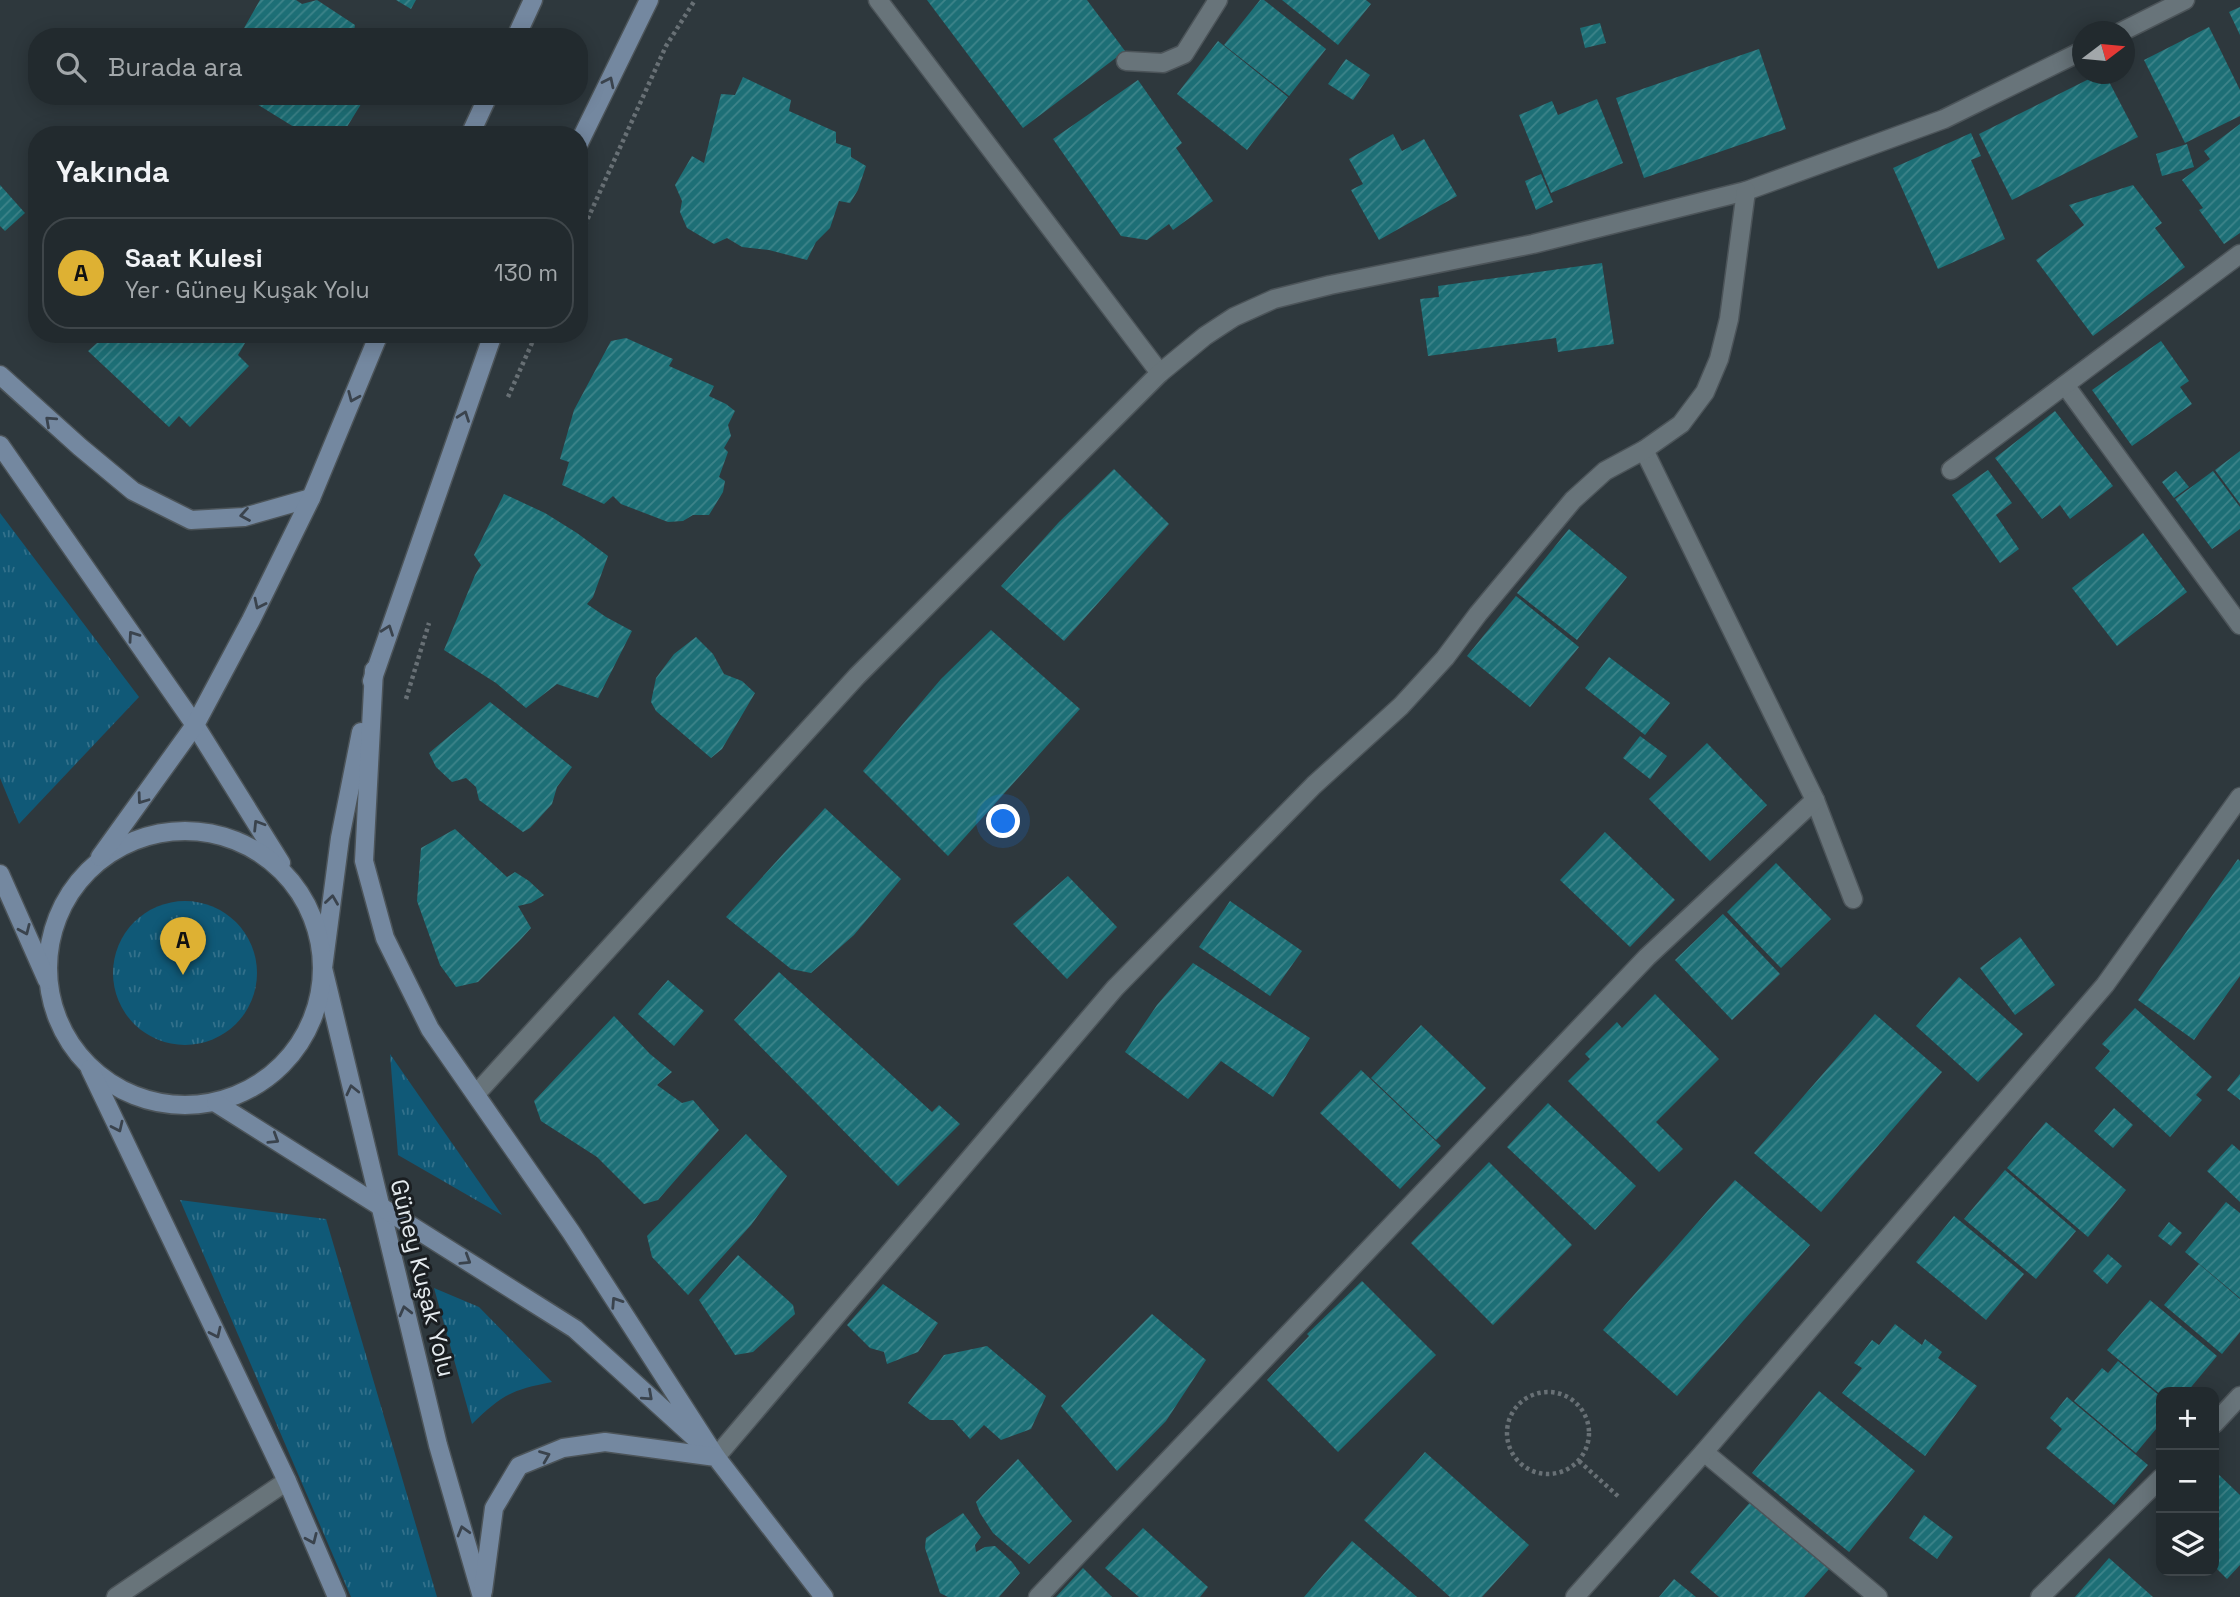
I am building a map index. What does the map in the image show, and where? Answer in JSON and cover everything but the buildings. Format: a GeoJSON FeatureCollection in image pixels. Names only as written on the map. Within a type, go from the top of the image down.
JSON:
{"type":"FeatureCollection","features":[{"type":"Feature","properties":{"kind":"main road"},"geometry":{"type":"LineString","coordinates":[[520,28],[533,0]]}},
{"type":"Feature","properties":{"kind":"main road"},"geometry":{"type":"LineString","coordinates":[[587,126],[649,0]]}},
{"type":"Feature","properties":{"kind":"main road"},"geometry":{"type":"LineString","coordinates":[[474,126],[484,105]]}},
{"type":"Feature","properties":{"kind":"main road"},"geometry":{"type":"LineString","coordinates":[[49,985],[51,941],[67,898],[95,864],[195,725],[251,621],[311,498],[375,343]]}},
{"type":"Feature","properties":{"kind":"main road"},"geometry":{"type":"LineString","coordinates":[[89,1066],[126,1093],[171,1105],[216,1102],[259,1085],[293,1054],[315,1014],[340,838],[374,670],[490,343]]}},
{"type":"Feature","properties":{"kind":"main road"},"geometry":{"type":"LineString","coordinates":[[0,375],[133,491],[191,520],[244,517],[311,498]]}},
{"type":"Feature","properties":{"kind":"main road","name":"Güney Kuşak Yolu"},"geometry":{"type":"LineString","coordinates":[[0,445],[195,725],[294,883],[315,923],[323,968],[438,1445],[482,1597]]}},
{"type":"Feature","properties":{"kind":"main road"},"geometry":{"type":"LineString","coordinates":[[374,670],[364,861],[391,949],[430,1029],[571,1232],[716,1457],[824,1597]]}},
{"type":"Feature","properties":{"kind":"main road"},"geometry":{"type":"LineString","coordinates":[[95,864],[132,840],[176,830],[220,835],[261,853],[294,883]]}},
{"type":"Feature","properties":{"kind":"main road"},"geometry":{"type":"LineString","coordinates":[[0,874],[49,985],[61,1028],[89,1066],[287,1481],[337,1597]]}},
{"type":"Feature","properties":{"kind":"main road"},"geometry":{"type":"LineString","coordinates":[[216,1102],[575,1329],[716,1457]]}},
{"type":"Feature","properties":{"kind":"main road"},"geometry":{"type":"LineString","coordinates":[[482,1597],[494,1508],[519,1466],[563,1448],[605,1441],[716,1457]]}},
{"type":"Feature","properties":{"kind":"street"},"geometry":{"type":"LineString","coordinates":[[878,0],[1160,373]]}},
{"type":"Feature","properties":{"kind":"street"},"geometry":{"type":"LineString","coordinates":[[1126,61],[1163,63],[1184,54],[1218,0]]}},
{"type":"Feature","properties":{"kind":"street"},"geometry":{"type":"LineString","coordinates":[[2135,25],[2185,0]]}},
{"type":"Feature","properties":{"kind":"street"},"geometry":{"type":"LineString","coordinates":[[476,1094],[857,676],[1160,373],[1234,317],[1274,299],[1330,285],[1533,244],[1746,191],[1944,119],[2072,56]]}},
{"type":"Feature","properties":{"kind":"street"},"geometry":{"type":"LineString","coordinates":[[716,1457],[1115,988],[1314,785],[1401,706],[1445,658],[1573,500],[1605,471],[1644,450],[1681,424],[1705,391],[1719,359],[1729,318],[1746,191]]}},
{"type":"Feature","properties":{"kind":"street"},"geometry":{"type":"LineString","coordinates":[[1951,470],[2240,254]]}},
{"type":"Feature","properties":{"kind":"street"},"geometry":{"type":"LineString","coordinates":[[2065,385],[2240,625]]}},
{"type":"Feature","properties":{"kind":"street"},"geometry":{"type":"LineString","coordinates":[[1644,450],[1815,800],[1853,899]]}},
{"type":"Feature","properties":{"kind":"street"},"geometry":{"type":"LineString","coordinates":[[1575,1597],[1704,1452],[2105,985],[2240,797]]}},
{"type":"Feature","properties":{"kind":"street"},"geometry":{"type":"LineString","coordinates":[[1038,1597],[1647,957],[1815,800]]}},
{"type":"Feature","properties":{"kind":"street"},"geometry":{"type":"LineString","coordinates":[[2219,1419],[2240,1396]]}},
{"type":"Feature","properties":{"kind":"street"},"geometry":{"type":"LineString","coordinates":[[1704,1452],[1878,1597]]}},
{"type":"Feature","properties":{"kind":"street"},"geometry":{"type":"LineString","coordinates":[[116,1597],[287,1481]]}},
{"type":"Feature","properties":{"kind":"street"},"geometry":{"type":"LineString","coordinates":[[2040,1597],[2156,1483]]}},
{"type":"Feature","properties":{"kind":"path"},"geometry":{"type":"LineString","coordinates":[[588,218],[666,46],[695,0]]}},
{"type":"Feature","properties":{"kind":"path"},"geometry":{"type":"LineString","coordinates":[[1546,1391],[1562,1393],[1576,1402],[1586,1415],[1590,1430],[1587,1447],[1579,1461],[1567,1471],[1551,1475],[1535,1472],[1520,1464],[1511,1451],[1507,1435],[1509,1419],[1517,1405],[1530,1395],[1546,1391]]}},
{"type":"Feature","properties":{"kind":"path"},"geometry":{"type":"LineString","coordinates":[[1579,1461],[1643,1520]]}},
{"type":"Feature","properties":{"kind":"green space"},"geometry":{"type":"Polygon","coordinates":[[[0,513],[139,697],[19,824],[0,778],[0,513]]]}},
{"type":"Feature","properties":{"kind":"green space"},"geometry":{"type":"Polygon","coordinates":[[[185,901],[213,906],[236,922],[252,945],[257,973],[252,1001],[236,1024],[213,1040],[185,1045],[157,1040],[134,1024],[118,1001],[113,973],[118,945],[134,922],[157,906],[185,901]]]}},
{"type":"Feature","properties":{"kind":"green space"},"geometry":{"type":"Polygon","coordinates":[[[390,1054],[502,1215],[398,1155],[390,1054]]]}},
{"type":"Feature","properties":{"kind":"green space"},"geometry":{"type":"Polygon","coordinates":[[[180,1200],[326,1219],[437,1597],[351,1597],[180,1200]]]}},
{"type":"Feature","properties":{"kind":"green space"},"geometry":{"type":"Polygon","coordinates":[[[434,1288],[479,1307],[552,1382],[508,1395],[472,1424],[434,1288]]]}},
{"type":"Feature","properties":{"kind":"place","name":"Saat Kulesi"},"geometry":{"type":"Point","coordinates":[183,975]}}]}
